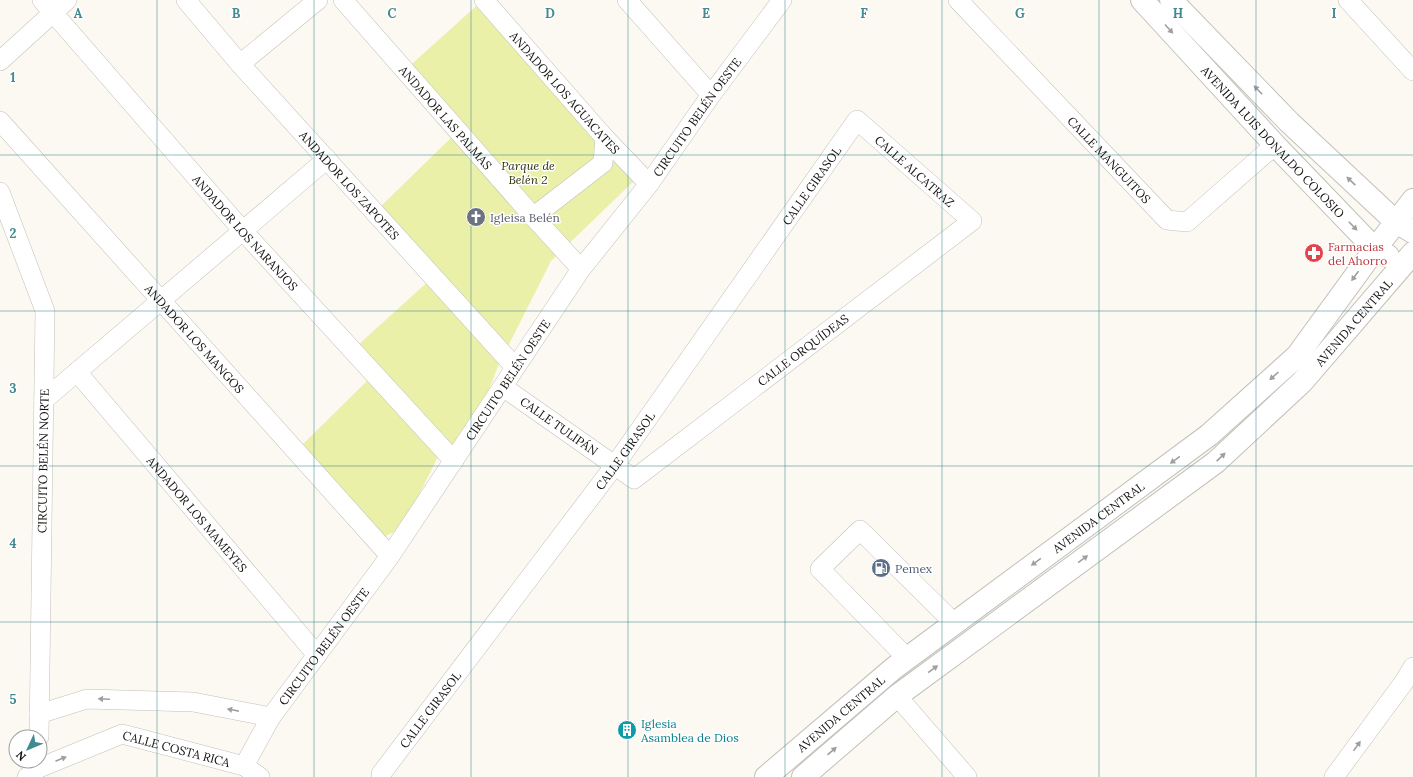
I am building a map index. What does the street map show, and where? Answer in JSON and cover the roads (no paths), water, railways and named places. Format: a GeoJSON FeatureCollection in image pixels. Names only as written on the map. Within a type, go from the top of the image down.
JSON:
{"type":"FeatureCollection","features":[{"type":"Feature","properties":{"kind":"main road","name":"AVENIDA LUIS DONALDO COLOSIO"},"geometry":{"type":"LineString","coordinates":[[1142,0],[1275,145],[1375,249],[1410,264]]}},
{"type":"Feature","properties":{"kind":"main road"},"geometry":{"type":"LineString","coordinates":[[1171,0],[1288,122],[1404,227]]}},
{"type":"Feature","properties":{"kind":"main road","name":"AVENIDA CENTRAL"},"geometry":{"type":"LineString","coordinates":[[766,777],[907,658],[1209,435],[1297,356],[1375,249],[1404,227],[1413,200]]}},
{"type":"Feature","properties":{"kind":"main road","name":"AVENIDA CENTRAL"},"geometry":{"type":"LineString","coordinates":[[803,777],[897,696],[1216,462],[1302,382],[1410,264]]}},
{"type":"Feature","properties":{"kind":"street","name":"ANDADOR LOS ZAPOTES"},"geometry":{"type":"LineString","coordinates":[[186,0],[240,64],[515,367]]}},
{"type":"Feature","properties":{"kind":"street"},"geometry":{"type":"LineString","coordinates":[[240,64],[318,0]]}},
{"type":"Feature","properties":{"kind":"street","name":"ANDADOR LAS PALMAS"},"geometry":{"type":"LineString","coordinates":[[344,0],[533,217],[582,269]]}},
{"type":"Feature","properties":{"kind":"street","name":"ANDADOR LOS AGUACATES"},"geometry":{"type":"LineString","coordinates":[[484,0],[605,138],[649,184]]}},
{"type":"Feature","properties":{"kind":"street"},"geometry":{"type":"LineString","coordinates":[[627,0],[711,95]]}},
{"type":"Feature","properties":{"kind":"street","name":"CIRCUITO BELÉN OESTE"},"geometry":{"type":"LineString","coordinates":[[244,766],[271,717],[390,556],[582,269],[649,184],[711,95],[782,0]]}},
{"type":"Feature","properties":{"kind":"street","name":"CALLE MANGUITOS"},"geometry":{"type":"LineString","coordinates":[[958,0],[1167,220],[1187,222],[1275,145]]}},
{"type":"Feature","properties":{"kind":"street"},"geometry":{"type":"LineString","coordinates":[[1348,0],[1413,71]]}},
{"type":"Feature","properties":{"kind":"street"},"geometry":{"type":"LineString","coordinates":[[0,61],[55,4]]}},
{"type":"Feature","properties":{"kind":"street","name":"ANDADOR LOS NARANJOS"},"geometry":{"type":"LineString","coordinates":[[55,4],[243,231],[454,461]]}},
{"type":"Feature","properties":{"kind":"street","name":"CALLE ALCATRAZ"},"geometry":{"type":"LineString","coordinates":[[857,120],[972,221]]}},
{"type":"Feature","properties":{"kind":"street","name":"CALLE GIRASOL"},"geometry":{"type":"LineString","coordinates":[[381,774],[615,465],[857,120]]}},
{"type":"Feature","properties":{"kind":"street","name":"ANDADOR LOS MANGOS"},"geometry":{"type":"LineString","coordinates":[[0,121],[390,556]]}},
{"type":"Feature","properties":{"kind":"street"},"geometry":{"type":"LineString","coordinates":[[533,217],[602,162],[605,138]]}},
{"type":"Feature","properties":{"kind":"street"},"geometry":{"type":"LineString","coordinates":[[44,400],[327,159]]}},
{"type":"Feature","properties":{"kind":"street","name":"CIRCUITO BELÉN NORTE"},"geometry":{"type":"LineString","coordinates":[[0,192],[4,213],[45,311],[39,729]]}},
{"type":"Feature","properties":{"kind":"street","name":"CALLE ORQUÍDEAS"},"geometry":{"type":"LineString","coordinates":[[634,479],[972,221]]}},
{"type":"Feature","properties":{"kind":"street","name":"ANDADOR LOS MAMEYES"},"geometry":{"type":"LineString","coordinates":[[77,372],[317,655]]}},
{"type":"Feature","properties":{"kind":"street","name":"CALLE TULIPÁN"},"geometry":{"type":"LineString","coordinates":[[503,387],[634,479]]}},
{"type":"Feature","properties":{"kind":"street"},"geometry":{"type":"LineString","coordinates":[[907,658],[820,569],[860,530],[954,623]]}},
{"type":"Feature","properties":{"kind":"street"},"geometry":{"type":"LineString","coordinates":[[1334,777],[1404,682],[1413,667]]}},
{"type":"Feature","properties":{"kind":"street"},"geometry":{"type":"LineString","coordinates":[[897,696],[968,777]]}},
{"type":"Feature","properties":{"kind":"street"},"geometry":{"type":"LineString","coordinates":[[39,714],[87,699],[193,702],[271,717]]}},
{"type":"Feature","properties":{"kind":"street","name":"CALLE COSTA RICA"},"geometry":{"type":"LineString","coordinates":[[48,764],[122,734],[244,766],[260,777]]}},
{"type":"Feature","properties":{"kind":"place","name":"Igleisa Belén"},"geometry":{"type":"Point","coordinates":[476,217]}},
{"type":"Feature","properties":{"kind":"place","name":"Farmacias del Ahorro"},"geometry":{"type":"Point","coordinates":[1314,253]}},
{"type":"Feature","properties":{"kind":"place","name":"Pemex"},"geometry":{"type":"Point","coordinates":[881,568]}},
{"type":"Feature","properties":{"kind":"place","name":"Iglesia Asamblea de Dios"},"geometry":{"type":"Point","coordinates":[627,730]}},
{"type":"Feature","properties":{"kind":"park label","name":"Parque de Belén 2"},"geometry":{"type":"Point","coordinates":[528,172]}}]}
